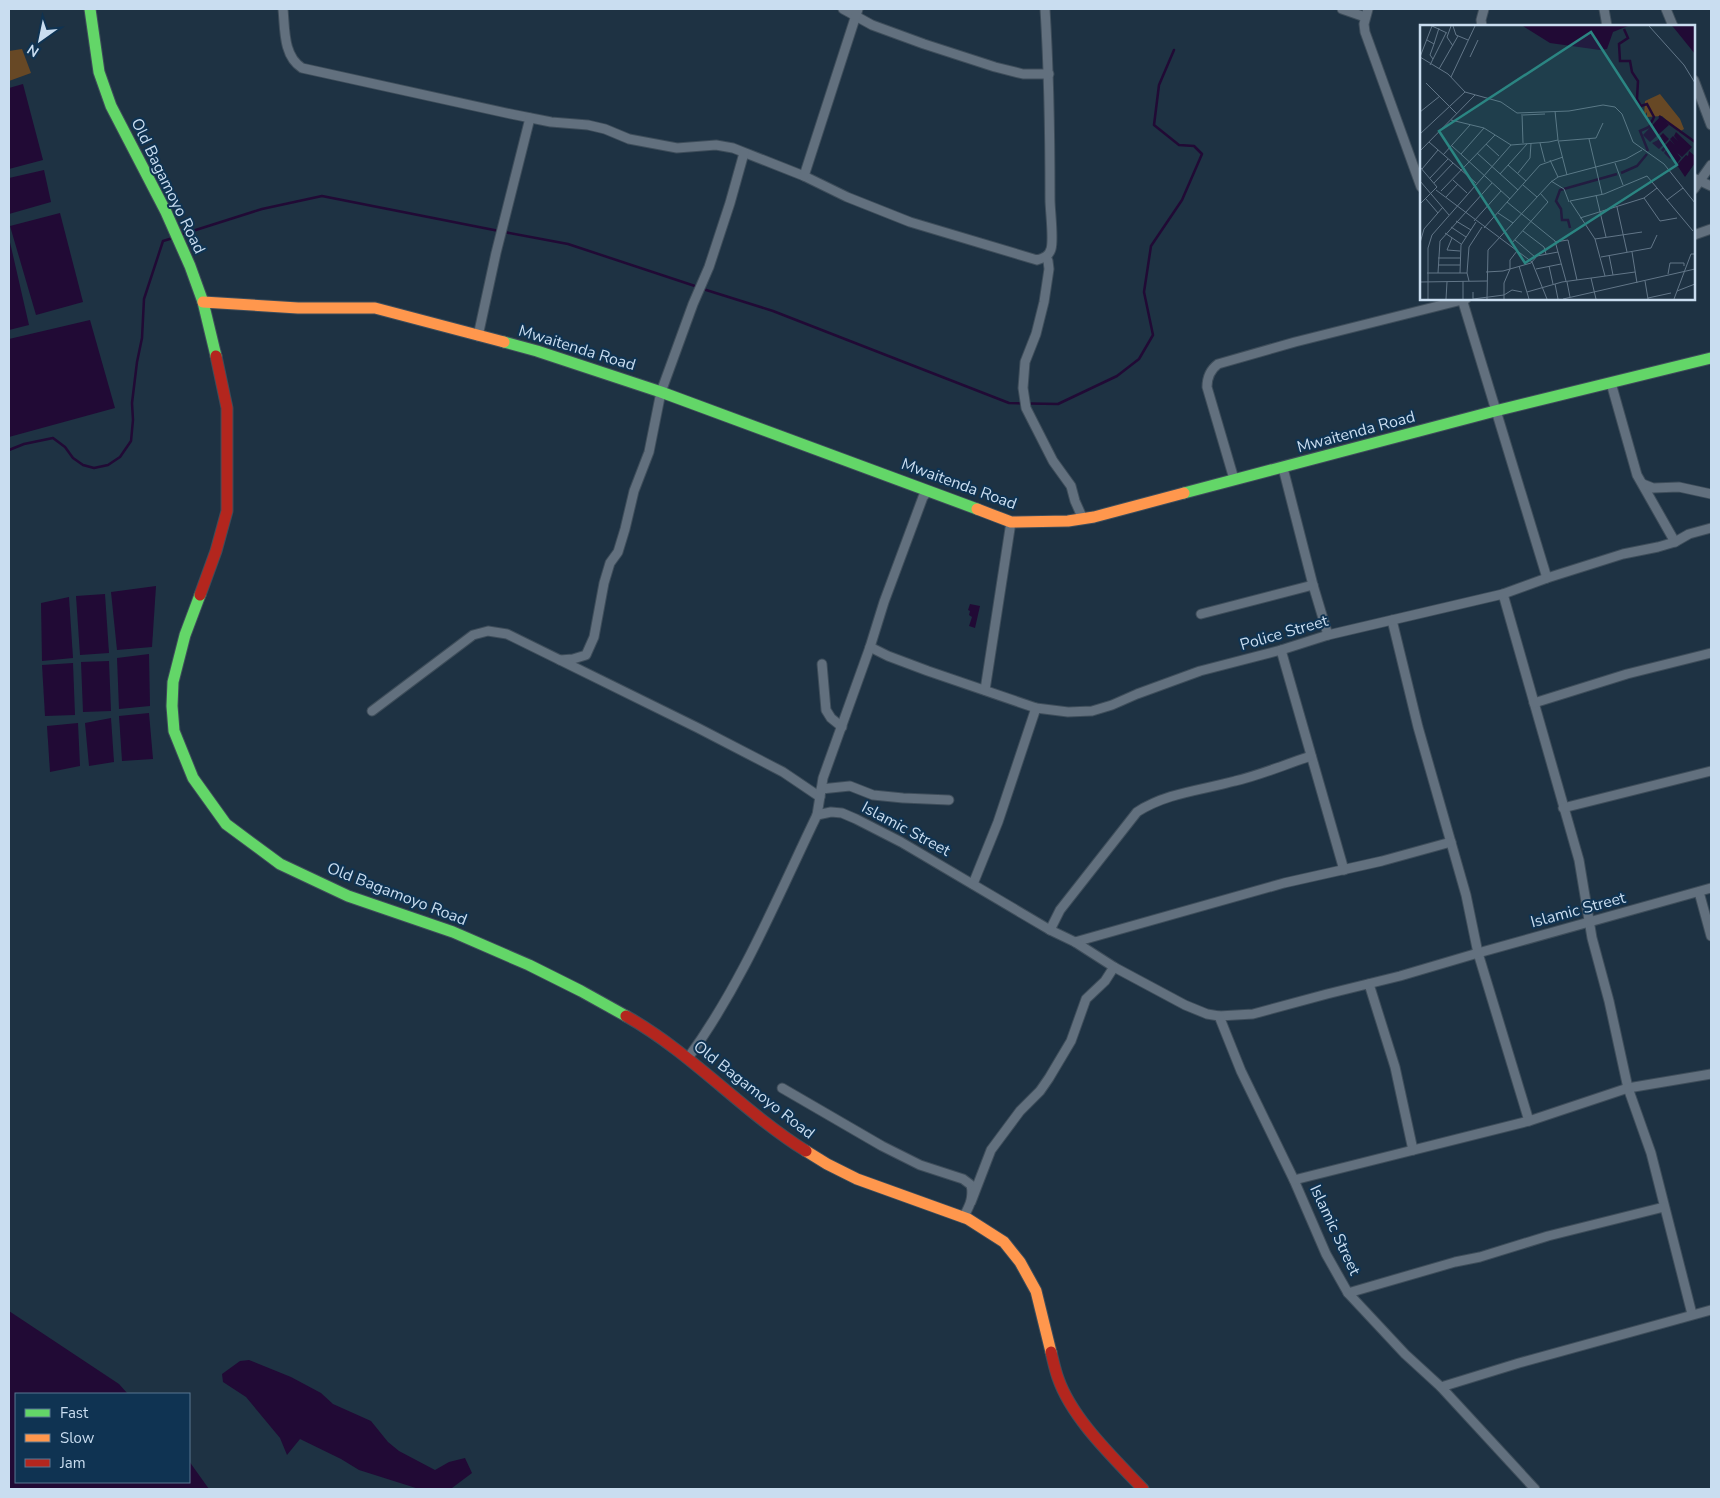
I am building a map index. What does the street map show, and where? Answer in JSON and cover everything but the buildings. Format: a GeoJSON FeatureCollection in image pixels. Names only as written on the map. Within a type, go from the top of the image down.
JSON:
{"type":"FeatureCollection","features":[{"type":"Feature","properties":{"kind":"street","name":"Old Bagamoyo Road"},"geometry":{"type":"LineString","coordinates":[[90,9],[98,72],[125,136],[166,212],[190,266],[203,302],[217,359],[226,408],[227,511],[216,550],[185,635],[173,682],[174,732],[193,778],[226,824],[280,864],[348,896],[453,932],[529,965],[581,991],[633,1020],[688,1058],[743,1104],[798,1146],[827,1164],[857,1179],[963,1218],[987,1230],[1004,1242],[1020,1262],[1036,1290],[1058,1379],[1075,1411],[1097,1439],[1143,1489]]}},
{"type":"Feature","properties":{"kind":"street"},"geometry":{"type":"LineString","coordinates":[[282,9],[288,53],[291,59],[302,68],[530,118],[588,125],[605,129],[629,139],[677,148],[716,145],[744,153],[804,176],[847,197],[928,228],[1037,260],[1046,257],[1052,246],[1049,74],[1045,9]]}},
{"type":"Feature","properties":{"kind":"street"},"geometry":{"type":"LineString","coordinates":[[843,9],[857,12],[872,25],[995,67],[1023,74],[1049,74]]}},
{"type":"Feature","properties":{"kind":"street"},"geometry":{"type":"LineString","coordinates":[[1342,9],[1367,13],[1365,32],[1420,184]]}},
{"type":"Feature","properties":{"kind":"street"},"geometry":{"type":"LineString","coordinates":[[1482,25],[1484,9]]}},
{"type":"Feature","properties":{"kind":"street"},"geometry":{"type":"LineString","coordinates":[[1604,9],[1607,25]]}},
{"type":"Feature","properties":{"kind":"street"},"geometry":{"type":"LineString","coordinates":[[1666,9],[1673,25]]}},
{"type":"Feature","properties":{"kind":"street"},"geometry":{"type":"LineString","coordinates":[[804,176],[857,12]]}},
{"type":"Feature","properties":{"kind":"street"},"geometry":{"type":"LineString","coordinates":[[1695,83],[1711,125]]}},
{"type":"Feature","properties":{"kind":"street"},"geometry":{"type":"LineString","coordinates":[[478,336],[496,253],[530,118]]}},
{"type":"Feature","properties":{"kind":"street"},"geometry":{"type":"LineString","coordinates":[[560,660],[586,655],[594,638],[604,583],[610,564],[618,552],[634,490],[649,452],[661,392],[693,304],[709,267],[744,153]]}},
{"type":"Feature","properties":{"kind":"street"},"geometry":{"type":"LineString","coordinates":[[1711,165],[1697,179],[1711,186]]}},
{"type":"Feature","properties":{"kind":"street"},"geometry":{"type":"LineString","coordinates":[[1695,235],[1711,230]]}},
{"type":"Feature","properties":{"kind":"street"},"geometry":{"type":"LineString","coordinates":[[1046,257],[1049,269],[1044,302],[1025,362],[1023,388],[1026,408],[1053,461],[1071,486],[1083,519]]}},
{"type":"Feature","properties":{"kind":"street"},"geometry":{"type":"LineString","coordinates":[[1234,478],[1208,387],[1209,374],[1214,367],[1218,364],[1295,342],[1459,300]]}},
{"type":"Feature","properties":{"kind":"street"},"geometry":{"type":"LineString","coordinates":[[1463,300],[1547,578]]}},
{"type":"Feature","properties":{"kind":"street","name":"Mwaitenda Road"},"geometry":{"type":"LineString","coordinates":[[203,302],[292,308],[357,306],[375,308],[537,352],[661,392],[1011,522],[1053,522],[1083,519],[1234,478],[1283,468],[1496,411],[1711,358]]}},
{"type":"Feature","properties":{"kind":"street"},"geometry":{"type":"LineString","coordinates":[[1611,383],[1637,475],[1675,542]]}},
{"type":"Feature","properties":{"kind":"street"},"geometry":{"type":"LineString","coordinates":[[1283,468],[1328,635]]}},
{"type":"Feature","properties":{"kind":"street"},"geometry":{"type":"LineString","coordinates":[[1643,484],[1653,488],[1679,487],[1711,494]]}},
{"type":"Feature","properties":{"kind":"street"},"geometry":{"type":"LineString","coordinates":[[688,1058],[723,1006],[756,942],[816,815],[824,778],[894,574],[928,491]]}},
{"type":"Feature","properties":{"kind":"street"},"geometry":{"type":"LineString","coordinates":[[985,690],[1011,522]]}},
{"type":"Feature","properties":{"kind":"street","name":"Police Street"},"geometry":{"type":"LineString","coordinates":[[870,647],[928,671],[1036,708],[1068,712],[1092,711],[1200,671],[1281,650],[1328,635],[1503,594],[1623,554],[1658,548],[1675,542],[1689,534],[1711,528]]}},
{"type":"Feature","properties":{"kind":"street"},"geometry":{"type":"LineString","coordinates":[[1201,614],[1313,585]]}},
{"type":"Feature","properties":{"kind":"street"},"geometry":{"type":"LineString","coordinates":[[1503,594],[1579,860],[1592,938],[1609,1001],[1628,1088],[1651,1154],[1692,1314]]}},
{"type":"Feature","properties":{"kind":"street"},"geometry":{"type":"LineString","coordinates":[[1392,620],[1418,727],[1466,895],[1478,953],[1530,1121]]}},
{"type":"Feature","properties":{"kind":"street"},"geometry":{"type":"LineString","coordinates":[[372,710],[473,635],[488,631],[507,634],[783,772],[821,793],[850,786],[873,795],[949,800]]}},
{"type":"Feature","properties":{"kind":"street"},"geometry":{"type":"LineString","coordinates":[[1281,650],[1344,870]]}},
{"type":"Feature","properties":{"kind":"street"},"geometry":{"type":"LineString","coordinates":[[1534,703],[1628,674],[1711,653]]}},
{"type":"Feature","properties":{"kind":"street"},"geometry":{"type":"LineString","coordinates":[[822,664],[826,710],[831,718],[842,727]]}},
{"type":"Feature","properties":{"kind":"street"},"geometry":{"type":"LineString","coordinates":[[974,884],[998,822],[1036,708]]}},
{"type":"Feature","properties":{"kind":"street"},"geometry":{"type":"LineString","coordinates":[[1050,930],[1060,910],[1137,812],[1151,803],[1167,797],[1237,781],[1311,756]]}},
{"type":"Feature","properties":{"kind":"street"},"geometry":{"type":"LineString","coordinates":[[1563,808],[1711,771]]}},
{"type":"Feature","properties":{"kind":"street","name":"Islamic Street"},"geometry":{"type":"LineString","coordinates":[[816,815],[831,812],[842,813],[856,819],[901,842],[1050,930],[1075,942],[1114,967],[1185,1005],[1207,1014],[1219,1016],[1253,1014],[1400,976],[1711,888]]}},
{"type":"Feature","properties":{"kind":"street"},"geometry":{"type":"LineString","coordinates":[[1075,942],[1284,883],[1382,861],[1451,842]]}},
{"type":"Feature","properties":{"kind":"street"},"geometry":{"type":"LineString","coordinates":[[1699,892],[1711,936]]}},
{"type":"Feature","properties":{"kind":"street"},"geometry":{"type":"LineString","coordinates":[[963,1218],[991,1150],[1020,1111],[1040,1091],[1049,1078],[1071,1041],[1086,999],[1104,981],[1114,967]]}},
{"type":"Feature","properties":{"kind":"street"},"geometry":{"type":"LineString","coordinates":[[1369,984],[1395,1067],[1413,1150]]}},
{"type":"Feature","properties":{"kind":"street","name":"Islamic Street"},"geometry":{"type":"LineString","coordinates":[[1219,1016],[1241,1072],[1294,1180],[1326,1254],[1348,1293],[1405,1354],[1441,1387],[1535,1489]]}},
{"type":"Feature","properties":{"kind":"street"},"geometry":{"type":"LineString","coordinates":[[1294,1180],[1530,1121],[1628,1088],[1711,1074]]}},
{"type":"Feature","properties":{"kind":"street"},"geometry":{"type":"LineString","coordinates":[[782,1088],[882,1146],[920,1164],[962,1179],[971,1185],[973,1193],[971,1202]]}},
{"type":"Feature","properties":{"kind":"street"},"geometry":{"type":"LineString","coordinates":[[1348,1293],[1455,1262],[1480,1257],[1548,1236],[1664,1208]]}},
{"type":"Feature","properties":{"kind":"street"},"geometry":{"type":"LineString","coordinates":[[1441,1387],[1519,1363],[1711,1310]]}},
{"type":"Feature","properties":{"kind":"shaded area"},"geometry":{"type":"Polygon","coordinates":[[[22,49],[31,73],[9,81],[9,51],[22,49]]]}},
{"type":"Feature","properties":{"kind":"shaded area"},"geometry":{"type":"Polygon","coordinates":[[[23,84],[43,160],[9,169],[9,88],[23,84]]]}},
{"type":"Feature","properties":{"kind":"shaded area"},"geometry":{"type":"Polygon","coordinates":[[[44,170],[51,202],[9,214],[9,178],[44,170]]]}},
{"type":"Feature","properties":{"kind":"shaded area"},"geometry":{"type":"Polygon","coordinates":[[[60,213],[83,302],[36,315],[10,226],[60,213]]]}},
{"type":"Feature","properties":{"kind":"shaded area"},"geometry":{"type":"Polygon","coordinates":[[[9,238],[29,325],[9,330],[9,238]]]}},
{"type":"Feature","properties":{"kind":"shaded area"},"geometry":{"type":"Polygon","coordinates":[[[90,320],[115,408],[9,437],[9,339],[90,320]]]}},
{"type":"Feature","properties":{"kind":"shaded area"},"geometry":{"type":"Polygon","coordinates":[[[156,586],[152,647],[117,650],[111,592],[156,586]]]}},
{"type":"Feature","properties":{"kind":"shaded area"},"geometry":{"type":"Polygon","coordinates":[[[105,594],[109,653],[80,655],[76,596],[105,594]]]}},
{"type":"Feature","properties":{"kind":"shaded area"},"geometry":{"type":"Polygon","coordinates":[[[69,597],[73,658],[42,661],[41,603],[69,597]]]}},
{"type":"Feature","properties":{"kind":"shaded area"},"geometry":{"type":"Polygon","coordinates":[[[970,604],[980,606],[975,628],[969,626],[972,617],[969,615],[970,611],[968,610],[970,604]]]}},
{"type":"Feature","properties":{"kind":"shaded area"},"geometry":{"type":"Polygon","coordinates":[[[149,654],[150,706],[119,709],[117,658],[149,654]]]}},
{"type":"Feature","properties":{"kind":"shaded area"},"geometry":{"type":"Polygon","coordinates":[[[109,661],[111,711],[83,712],[81,662],[109,661]]]}},
{"type":"Feature","properties":{"kind":"shaded area"},"geometry":{"type":"Polygon","coordinates":[[[73,663],[75,715],[45,716],[42,665],[73,663]]]}},
{"type":"Feature","properties":{"kind":"shaded area"},"geometry":{"type":"Polygon","coordinates":[[[149,713],[153,759],[122,761],[119,716],[149,713]]]}},
{"type":"Feature","properties":{"kind":"shaded area"},"geometry":{"type":"Polygon","coordinates":[[[111,718],[114,762],[89,766],[85,723],[111,718]]]}},
{"type":"Feature","properties":{"kind":"shaded area"},"geometry":{"type":"Polygon","coordinates":[[[78,723],[80,766],[50,772],[47,726],[78,723]]]}},
{"type":"Feature","properties":{"kind":"shaded area"},"geometry":{"type":"Polygon","coordinates":[[[9,1311],[119,1384],[127,1393],[15,1393],[15,1483],[190,1483],[190,1462],[209,1489],[9,1489],[9,1311]]]}},
{"type":"Feature","properties":{"kind":"shaded area"},"geometry":{"type":"Polygon","coordinates":[[[249,1360],[291,1377],[321,1393],[333,1404],[371,1421],[388,1442],[399,1451],[435,1470],[449,1462],[465,1458],[472,1473],[452,1488],[419,1489],[359,1470],[300,1439],[287,1455],[280,1438],[246,1397],[223,1382],[222,1374],[240,1361],[249,1360]]]}},
{"type":"Feature","properties":{"kind":"waterway"},"geometry":{"type":"LineString","coordinates":[[703,289],[773,311],[1009,403],[1058,404],[1117,376],[1139,359],[1153,335],[1144,292],[1151,246],[1182,200],[1202,154],[1194,146],[1179,145],[1154,125],[1159,85],[1174,50]]}},
{"type":"Feature","properties":{"kind":"waterway"},"geometry":{"type":"LineString","coordinates":[[180,235],[262,209],[322,196],[499,231]]}},
{"type":"Feature","properties":{"kind":"waterway"},"geometry":{"type":"LineString","coordinates":[[504,232],[568,244],[698,287]]}},
{"type":"Feature","properties":{"kind":"waterway"},"geometry":{"type":"LineString","coordinates":[[9,450],[24,444],[53,438],[83,465],[94,468],[108,465],[120,457],[131,441],[132,403],[142,338],[144,299],[163,241],[173,238]]}},
{"type":"Feature","properties":{"kind":"traffic: fast"},"geometry":{"type":"LineString","coordinates":[[90,9],[99,72],[111,106],[166,212],[190,266],[203,302],[216,356]]}},
{"type":"Feature","properties":{"kind":"traffic: fast"},"geometry":{"type":"LineString","coordinates":[[504,342],[661,392],[977,509]]}},
{"type":"Feature","properties":{"kind":"traffic: fast"},"geometry":{"type":"LineString","coordinates":[[1184,493],[1495,411],[1711,358]]}},
{"type":"Feature","properties":{"kind":"traffic: fast"},"geometry":{"type":"LineString","coordinates":[[200,595],[185,635],[173,682],[174,731],[193,778],[226,824],[280,864],[348,896],[453,932],[529,965],[626,1016]]}},
{"type":"Feature","properties":{"kind":"traffic: slow"},"geometry":{"type":"LineString","coordinates":[[203,302],[298,308],[375,308],[504,342]]}},
{"type":"Feature","properties":{"kind":"traffic: slow"},"geometry":{"type":"LineString","coordinates":[[977,509],[1011,522],[1068,521],[1094,517],[1184,493]]}},
{"type":"Feature","properties":{"kind":"traffic: slow"},"geometry":{"type":"LineString","coordinates":[[806,1151],[857,1179],[968,1219],[1004,1242],[1020,1262],[1036,1291],[1051,1352]]}},
{"type":"Feature","properties":{"kind":"traffic: jam"},"geometry":{"type":"LineString","coordinates":[[200,595],[216,551],[227,511],[227,408],[216,356]]}},
{"type":"Feature","properties":{"kind":"traffic: jam"},"geometry":{"type":"LineString","coordinates":[[626,1016],[673,1047],[760,1118],[806,1151]]}},
{"type":"Feature","properties":{"kind":"traffic: jam"},"geometry":{"type":"LineString","coordinates":[[1051,1352],[1064,1393],[1083,1423],[1143,1489]]}}]}
